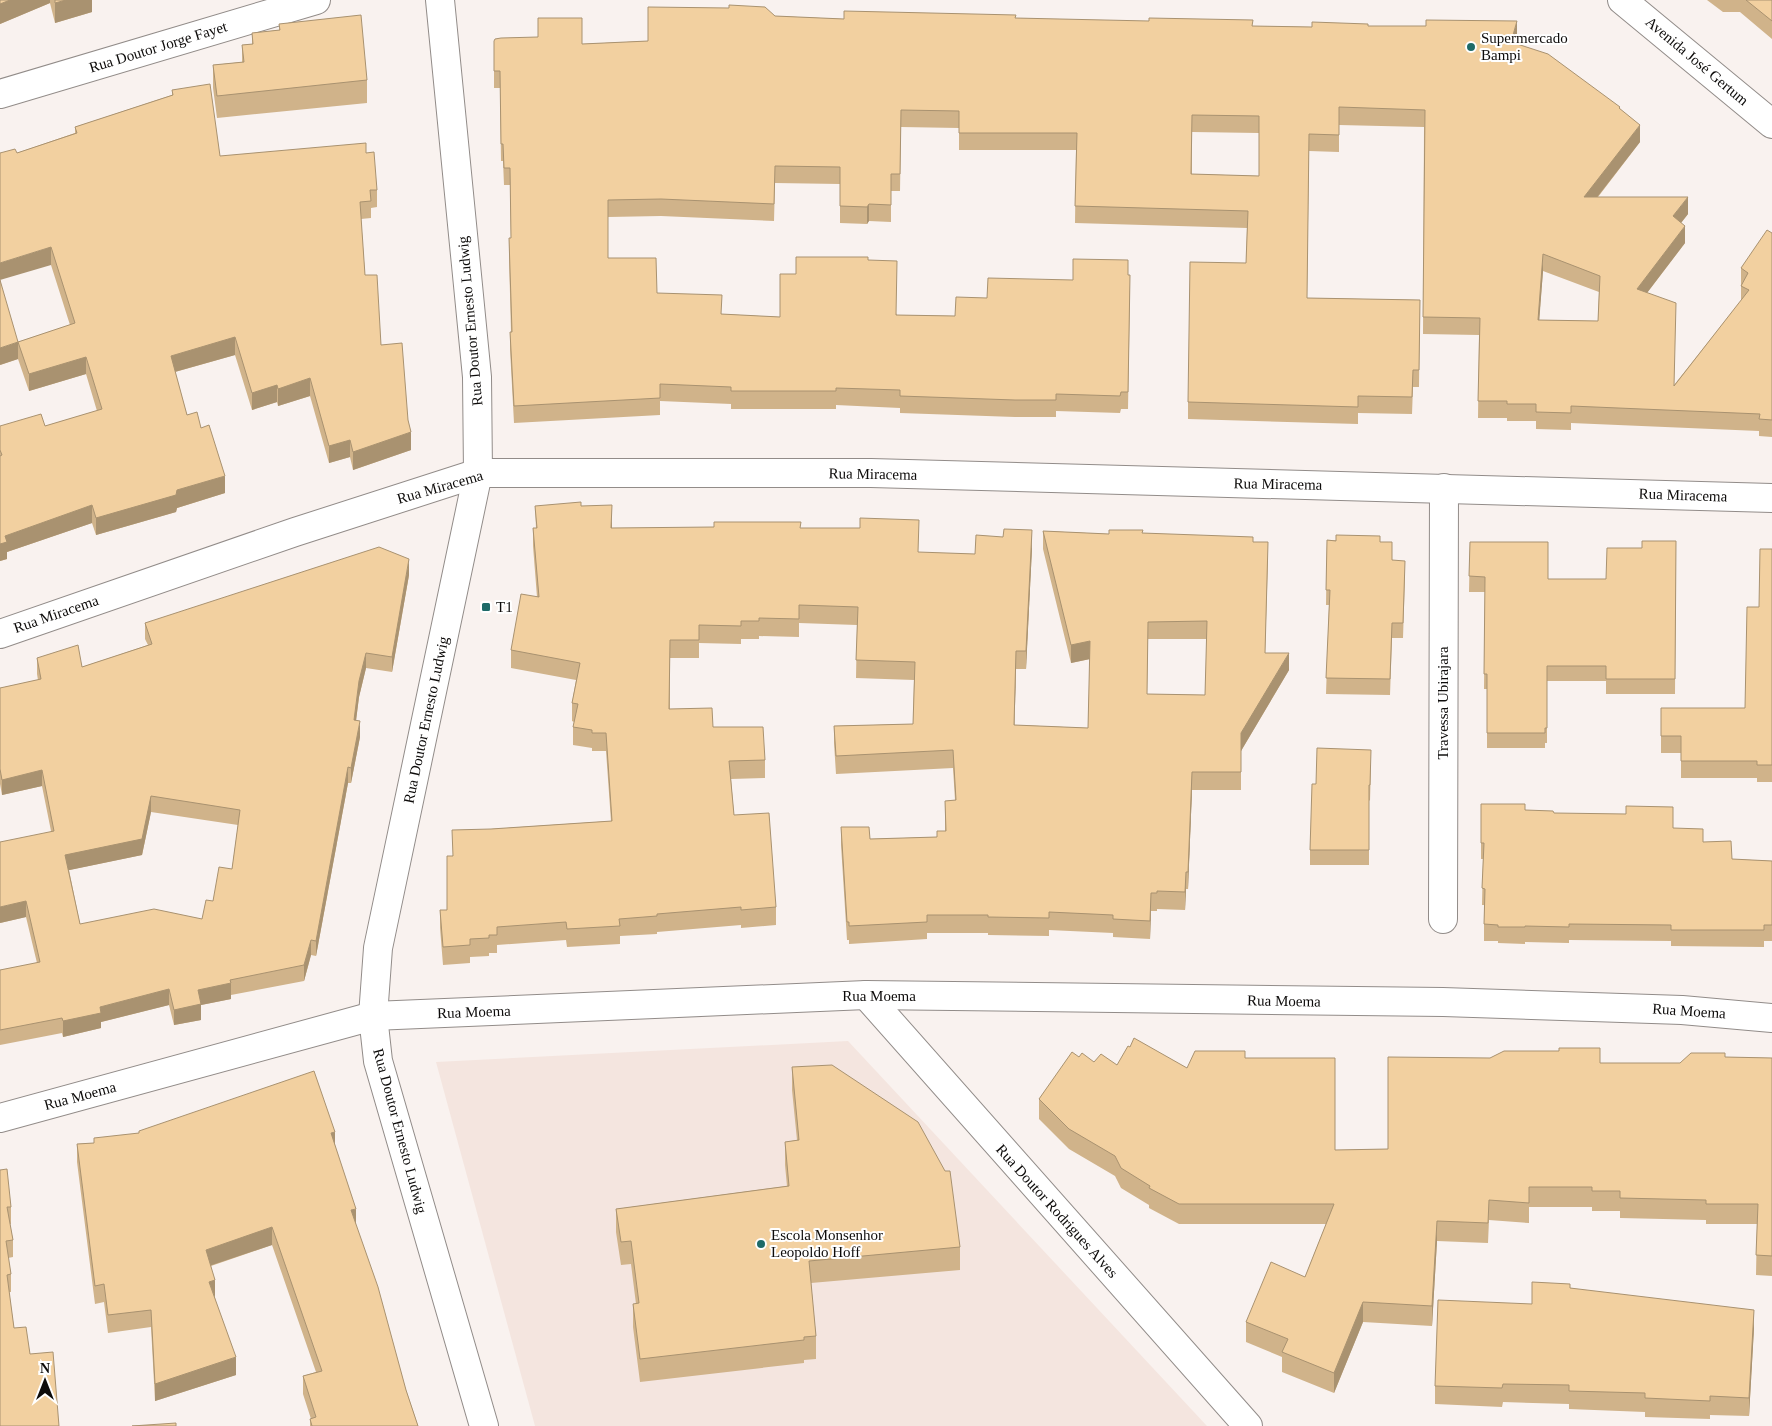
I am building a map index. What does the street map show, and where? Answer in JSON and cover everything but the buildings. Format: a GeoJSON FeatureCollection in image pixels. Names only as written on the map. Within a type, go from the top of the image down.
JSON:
{"type":"FeatureCollection","features":[{"type":"Feature","properties":{"kind":"street","name":"Rua Doutor Jorge Fayet"},"geometry":{"type":"LineString","coordinates":[[0,94],[316,0]]}},
{"type":"Feature","properties":{"kind":"street","name":"Rua Doutor Ernesto Ludwig"},"geometry":{"type":"LineString","coordinates":[[440,0],[477,377],[478,473],[378,948],[373,1016],[378,1061],[484,1426]]}},
{"type":"Feature","properties":{"kind":"street","name":"Avenida José Gertum"},"geometry":{"type":"LineString","coordinates":[[1622,0],[1772,124]]}},
{"type":"Feature","properties":{"kind":"street","name":"Rua Miracema"},"geometry":{"type":"LineString","coordinates":[[0,634],[296,532],[478,473],[871,473],[1772,498]]}},
{"type":"Feature","properties":{"kind":"street","name":"Travessa Ubirajara"},"geometry":{"type":"LineString","coordinates":[[1443,919],[1444,488]]}},
{"type":"Feature","properties":{"kind":"street","name":"Rua Moema"},"geometry":{"type":"LineString","coordinates":[[0,1118],[373,1016],[866,995],[1443,1002],[1682,1010],[1772,1018]]}},
{"type":"Feature","properties":{"kind":"street","name":"Rua Doutor Rodrigues Alves"},"geometry":{"type":"LineString","coordinates":[[866,995],[1248,1426]]}},
{"type":"Feature","properties":{"kind":"shaded area","name":"Escola Monsenhor Leopoldo Hoff"},"geometry":{"type":"Polygon","coordinates":[[[848,1041],[1207,1426],[535,1426],[436,1062],[848,1041]]]}},
{"type":"Feature","properties":{"kind":"place","name":"Supermercado Bampi"},"geometry":{"type":"Point","coordinates":[1471,47]}},
{"type":"Feature","properties":{"kind":"place","name":"T1"},"geometry":{"type":"Point","coordinates":[486,607]}},
{"type":"Feature","properties":{"kind":"place","name":"Escola Monsenhor Leopoldo Hoff"},"geometry":{"type":"Point","coordinates":[761,1244]}}]}
